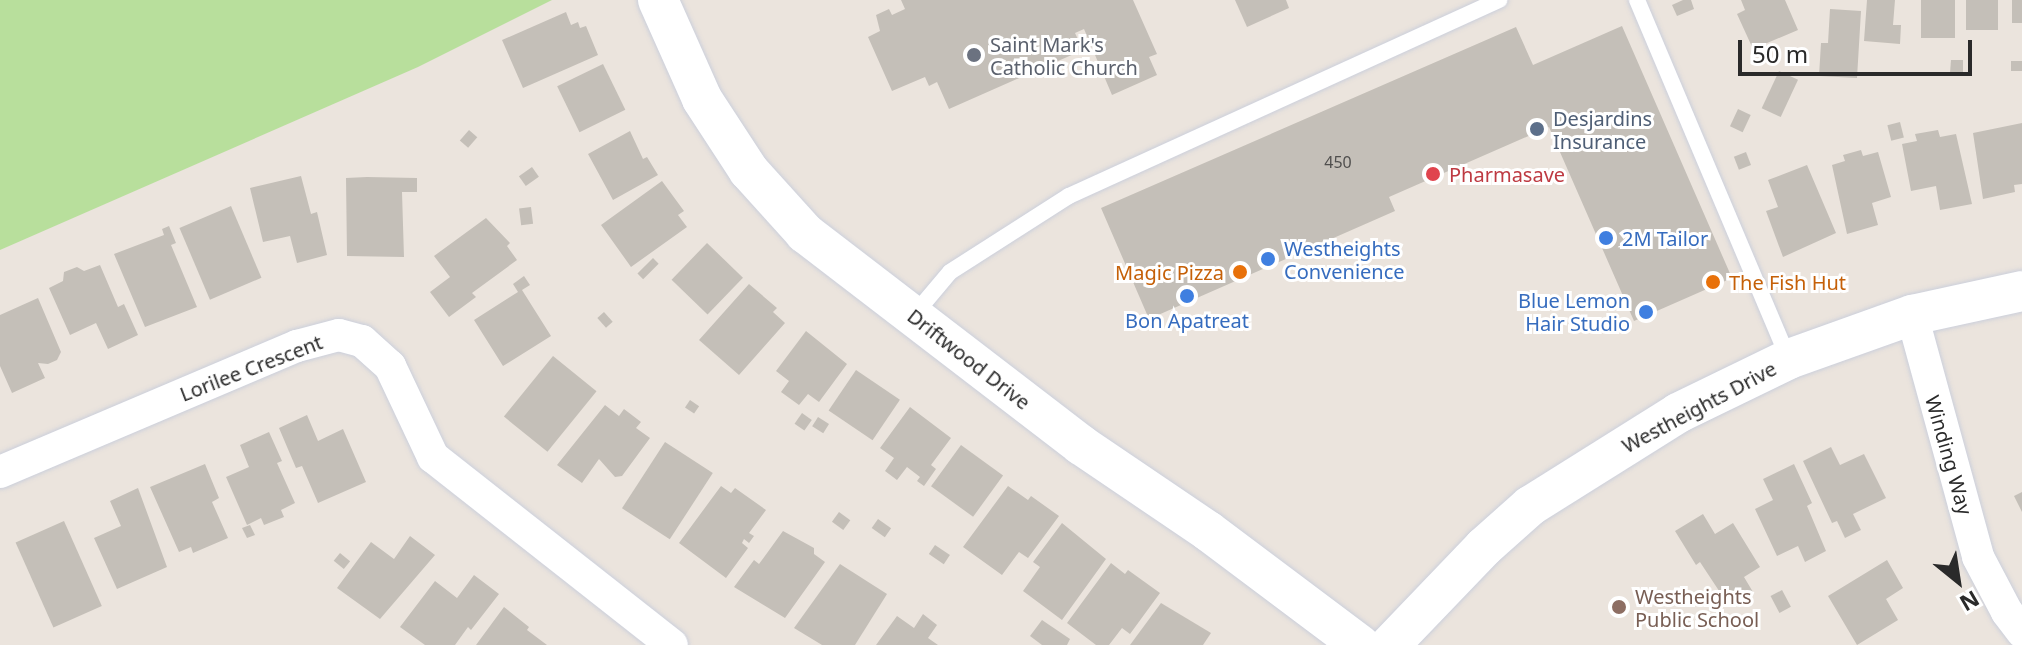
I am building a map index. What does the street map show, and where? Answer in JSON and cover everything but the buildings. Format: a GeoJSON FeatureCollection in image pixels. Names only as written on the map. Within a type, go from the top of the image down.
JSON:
{"type":"FeatureCollection","features":[{"type":"Feature","properties":{"kind":"street","name":"Driftwood Drive"},"geometry":{"type":"LineString","coordinates":[[658,0],[702,99],[749,171],[805,233],[1081,445],[1208,531],[1360,645]]}},
{"type":"Feature","properties":{"kind":"street","name":"Westheights Drive"},"geometry":{"type":"LineString","coordinates":[[1390,645],[1484,547],[1530,506],[1678,413],[1789,359],[1912,315],[2022,291]]}},
{"type":"Feature","properties":{"kind":"street","name":"Winding Way"},"geometry":{"type":"LineString","coordinates":[[1912,315],[1978,557],[2007,612],[2022,632]]}},
{"type":"Feature","properties":{"kind":"street","name":"Lorilee Crescent"},"geometry":{"type":"LineString","coordinates":[[0,472],[297,346],[339,335],[362,341],[390,366],[433,457],[672,645]]}},
{"type":"Feature","properties":{"kind":"lane"},"geometry":{"type":"LineString","coordinates":[[913,316],[950,272],[1069,196],[1500,0]]}},
{"type":"Feature","properties":{"kind":"lane"},"geometry":{"type":"LineString","coordinates":[[1637,0],[1789,359]]}},
{"type":"Feature","properties":{"kind":"green space"},"geometry":{"type":"Polygon","coordinates":[[[0,0],[552,0],[418,67],[0,250],[0,0]]]}},
{"type":"Feature","properties":{"kind":"place","name":"Saint Mark's Catholic Church"},"geometry":{"type":"Point","coordinates":[974,55]}},
{"type":"Feature","properties":{"kind":"place","name":"Desjardins Insurance"},"geometry":{"type":"Point","coordinates":[1537,129]}},
{"type":"Feature","properties":{"kind":"place","name":"Pharmasave"},"geometry":{"type":"Point","coordinates":[1433,174]}},
{"type":"Feature","properties":{"kind":"place","name":"2M Tailor"},"geometry":{"type":"Point","coordinates":[1606,238]}},
{"type":"Feature","properties":{"kind":"place","name":"Westheights Convenience"},"geometry":{"type":"Point","coordinates":[1268,259]}},
{"type":"Feature","properties":{"kind":"place","name":"Magic Pizza"},"geometry":{"type":"Point","coordinates":[1240,272]}},
{"type":"Feature","properties":{"kind":"place","name":"The Fish Hut"},"geometry":{"type":"Point","coordinates":[1713,282]}},
{"type":"Feature","properties":{"kind":"place","name":"Bon Apatreat"},"geometry":{"type":"Point","coordinates":[1187,296]}},
{"type":"Feature","properties":{"kind":"place","name":"Blue Lemon Hair Studio"},"geometry":{"type":"Point","coordinates":[1646,312]}},
{"type":"Feature","properties":{"kind":"place","name":"Westheights Public School"},"geometry":{"type":"Point","coordinates":[1619,607]}}]}
